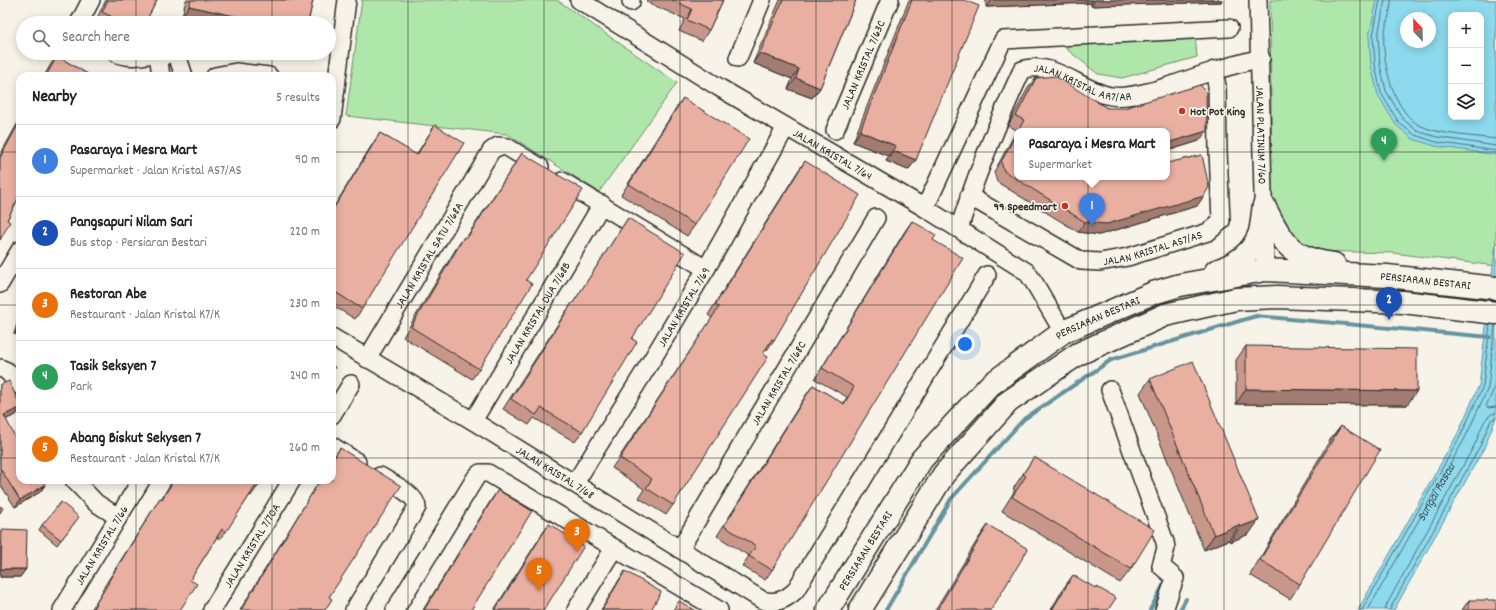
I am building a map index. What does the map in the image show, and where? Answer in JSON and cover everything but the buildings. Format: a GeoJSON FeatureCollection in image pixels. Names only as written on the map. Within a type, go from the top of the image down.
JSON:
{"type":"FeatureCollection","features":[{"type":"Feature","properties":{"kind":"main road"},"geometry":{"type":"LineString","coordinates":[[1264,206],[1282,238],[1295,252],[1314,260],[1387,276]]}},
{"type":"Feature","properties":{"kind":"main road"},"geometry":{"type":"LineString","coordinates":[[1180,285],[1230,266],[1248,253],[1259,234],[1264,206]]}},
{"type":"Feature","properties":{"kind":"main road"},"geometry":{"type":"LineString","coordinates":[[1266,270],[1276,280],[1294,284],[1333,286],[1362,290],[1403,302]]}},
{"type":"Feature","properties":{"kind":"main road","name":"PERSIARAN BESTARI"},"geometry":{"type":"LineString","coordinates":[[828,610],[922,459],[990,385],[1063,332],[1153,293],[1180,285],[1266,270],[1387,276],[1489,287]]}},
{"type":"Feature","properties":{"kind":"main road","name":"PERSIARAN BESTARI"},"geometry":{"type":"LineString","coordinates":[[860,610],[944,474],[1008,402],[1078,354],[1165,315],[1236,299],[1277,297],[1403,302],[1487,312]]}},
{"type":"Feature","properties":{"kind":"street"},"geometry":{"type":"LineString","coordinates":[[83,16],[91,0]]}},
{"type":"Feature","properties":{"kind":"street"},"geometry":{"type":"LineString","coordinates":[[336,72],[347,0]]}},
{"type":"Feature","properties":{"kind":"street","name":"JALAN KRISTAL 7/64"},"geometry":{"type":"LineString","coordinates":[[579,0],[720,88],[925,208],[1027,272],[1063,332]]}},
{"type":"Feature","properties":{"kind":"street"},"geometry":{"type":"LineString","coordinates":[[738,58],[762,0]]}},
{"type":"Feature","properties":{"kind":"street","name":"JALAN KRISTAL 7/63C"},"geometry":{"type":"LineString","coordinates":[[835,130],[890,0]]}},
{"type":"Feature","properties":{"kind":"street","name":"JALAN PLATINUM 7/60"},"geometry":{"type":"LineString","coordinates":[[1258,0],[1261,58],[1266,270]]}},
{"type":"Feature","properties":{"kind":"street"},"geometry":{"type":"LineString","coordinates":[[925,208],[1003,40],[1229,28]]}},
{"type":"Feature","properties":{"kind":"street","name":"JALAN KRISTAL AR7/AR"},"geometry":{"type":"LineString","coordinates":[[959,229],[969,196],[997,125],[1022,70],[1031,67],[1042,68],[1110,96],[1123,96],[1170,85],[1214,70],[1261,58]]}},
{"type":"Feature","properties":{"kind":"street"},"geometry":{"type":"LineString","coordinates":[[160,60],[160,72]]}},
{"type":"Feature","properties":{"kind":"street"},"geometry":{"type":"LineString","coordinates":[[179,60],[183,72]]}},
{"type":"Feature","properties":{"kind":"street","name":"JALAN KRISTAL AS7/AS"},"geometry":{"type":"LineString","coordinates":[[969,196],[1081,261],[1100,262],[1128,257],[1208,232],[1221,221],[1217,86],[1214,70]]}},
{"type":"Feature","properties":{"kind":"street","name":"JALAN KRISTAL 7/69"},"geometry":{"type":"LineString","coordinates":[[575,484],[706,269],[786,127]]}},
{"type":"Feature","properties":{"kind":"street","name":"JALAN KRISTAL SATU 7/68A"},"geometry":{"type":"LineString","coordinates":[[368,359],[491,151],[498,146],[507,147],[602,204]]}},
{"type":"Feature","properties":{"kind":"street"},"geometry":{"type":"LineString","coordinates":[[602,204],[706,269]]}},
{"type":"Feature","properties":{"kind":"street","name":"JALAN KRISTAL DUA 7/68B"},"geometry":{"type":"LineString","coordinates":[[473,421],[602,204]]}},
{"type":"Feature","properties":{"kind":"street","name":"JALAN KRISTAL 7/68C"},"geometry":{"type":"LineString","coordinates":[[680,549],[876,218]]}},
{"type":"Feature","properties":{"kind":"street"},"geometry":{"type":"LineString","coordinates":[[0,284],[16,257]]}},
{"type":"Feature","properties":{"kind":"street","name":"JALAN KRISTAL 7/68"},"geometry":{"type":"LineString","coordinates":[[336,339],[473,421],[762,600],[771,602],[780,601],[788,597],[795,590],[987,275]]}},
{"type":"Feature","properties":{"kind":"street"},"geometry":{"type":"LineString","coordinates":[[0,368],[7,371],[16,381]]}},
{"type":"Feature","properties":{"kind":"street"},"geometry":{"type":"LineString","coordinates":[[336,408],[351,384]]}},
{"type":"Feature","properties":{"kind":"street"},"geometry":{"type":"LineString","coordinates":[[1110,390],[1166,542],[1166,548],[1161,566],[1175,578],[1164,610]]}},
{"type":"Feature","properties":{"kind":"street"},"geometry":{"type":"LineString","coordinates":[[336,448],[412,496],[417,507],[354,610]]}},
{"type":"Feature","properties":{"kind":"street"},"geometry":{"type":"LineString","coordinates":[[395,610],[476,477],[480,473],[488,473],[719,610]]}},
{"type":"Feature","properties":{"kind":"street"},"geometry":{"type":"LineString","coordinates":[[78,484],[96,503],[118,517]]}},
{"type":"Feature","properties":{"kind":"street","name":"JALAN KRISTAL 7/66"},"geometry":{"type":"LineString","coordinates":[[62,610],[139,484]]}},
{"type":"Feature","properties":{"kind":"street","name":"JALAN KRISTAL 7/70A"},"geometry":{"type":"LineString","coordinates":[[212,610],[290,484]]}},
{"type":"Feature","properties":{"kind":"street"},"geometry":{"type":"LineString","coordinates":[[576,610],[614,548]]}},
{"type":"Feature","properties":{"kind":"green space"},"geometry":{"type":"Polygon","coordinates":[[[362,0],[557,0],[677,83],[599,192],[507,134],[346,116],[362,0]]]}},
{"type":"Feature","properties":{"kind":"green space"},"geometry":{"type":"Polygon","coordinates":[[[1270,0],[1496,0],[1496,266],[1393,253],[1315,251],[1294,244],[1272,205],[1270,0]]]}},
{"type":"Feature","properties":{"kind":"green space"},"geometry":{"type":"Polygon","coordinates":[[[1195,34],[1197,57],[1122,78],[1098,74],[1059,43],[1195,34]]]}},
{"type":"Feature","properties":{"kind":"water"},"geometry":{"type":"Polygon","coordinates":[[[1377,0],[1496,0],[1496,155],[1435,146],[1413,139],[1396,125],[1378,95],[1371,66],[1369,36],[1377,0]]]}},
{"type":"Feature","properties":{"kind":"water","name":"Sungai Rasau"},"geometry":{"type":"Polygon","coordinates":[[[1496,242],[1496,418],[1484,448],[1394,610],[1358,610],[1458,433],[1479,385],[1496,242]]]}},
{"type":"Feature","properties":{"kind":"waterway"},"geometry":{"type":"LineString","coordinates":[[886,610],[951,499],[1024,419],[1111,360],[1256,316],[1490,337]]}},
{"type":"Feature","properties":{"kind":"waterway"},"geometry":{"type":"LineString","coordinates":[[1150,610],[1164,584]]}},
{"type":"Feature","properties":{"kind":"waterway"},"geometry":{"type":"LineString","coordinates":[[1180,610],[1186,599]]}},
{"type":"Feature","properties":{"kind":"place","name":"Hot Pot King"},"geometry":{"type":"Point","coordinates":[1182,111]}},
{"type":"Feature","properties":{"kind":"place","name":"Tasik Seksyen 7"},"geometry":{"type":"Point","coordinates":[1384,161]}},
{"type":"Feature","properties":{"kind":"place","name":"99 Speedmart"},"geometry":{"type":"Point","coordinates":[1065,206]}},
{"type":"Feature","properties":{"kind":"place","name":"Pasaraya i Mesra Mart"},"geometry":{"type":"Point","coordinates":[1092,226]}},
{"type":"Feature","properties":{"kind":"place","name":"Pangsapuri Nilam Sari"},"geometry":{"type":"Point","coordinates":[1389,320]}},
{"type":"Feature","properties":{"kind":"place","name":"Restoran Abe"},"geometry":{"type":"Point","coordinates":[577,552]}},
{"type":"Feature","properties":{"kind":"place","name":"Abang Biskut Sekysen 7"},"geometry":{"type":"Point","coordinates":[539,591]}}]}
